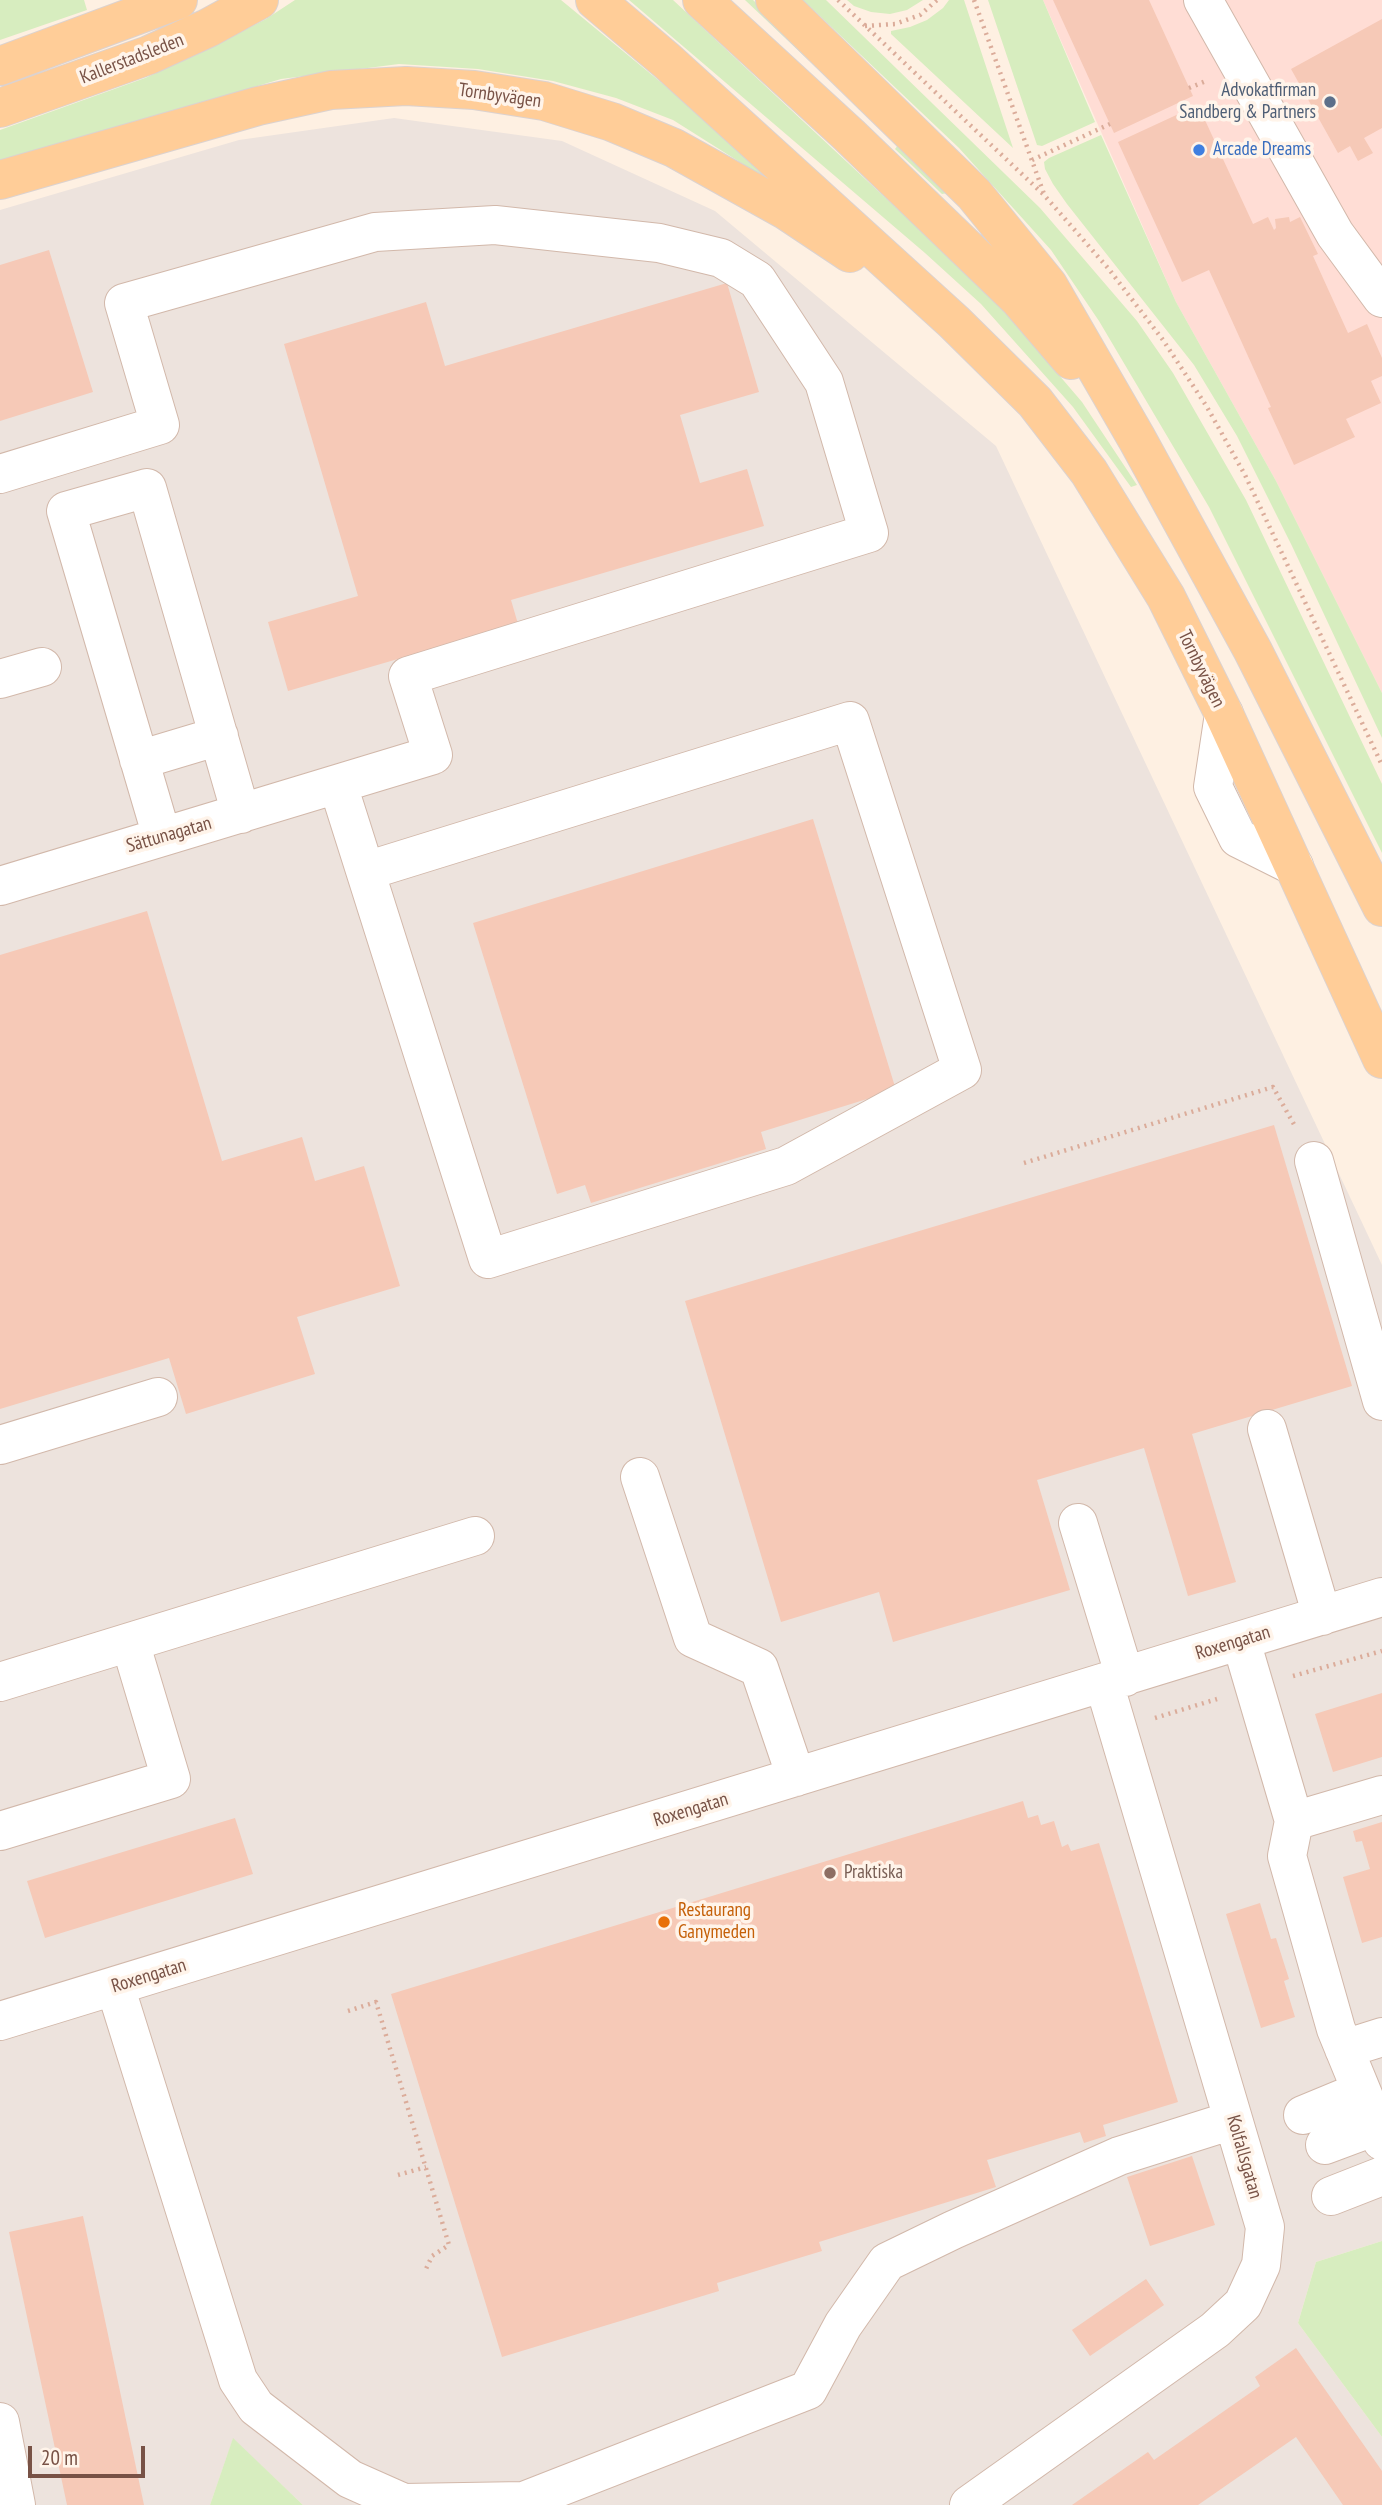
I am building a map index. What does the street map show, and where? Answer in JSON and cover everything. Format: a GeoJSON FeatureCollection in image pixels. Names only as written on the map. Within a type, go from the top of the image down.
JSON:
{"type":"FeatureCollection","features":[{"type":"Feature","properties":{"kind":"main road","name":"Kallerstadsleden"},"geometry":{"type":"LineString","coordinates":[[0,66],[178,0]]}},
{"type":"Feature","properties":{"kind":"main road","name":"Kallerstadsleden"},"geometry":{"type":"LineString","coordinates":[[0,108],[149,55],[208,28],[259,0]]}},
{"type":"Feature","properties":{"kind":"main road","name":"Tornbyvägen"},"geometry":{"type":"LineString","coordinates":[[595,0],[667,61],[954,322],[1035,402],[1089,472],[1166,597],[1224,714],[1382,1059]]}},
{"type":"Feature","properties":{"kind":"main road"},"geometry":{"type":"LineString","coordinates":[[702,0],[849,135],[1018,298],[1137,439]]}},
{"type":"Feature","properties":{"kind":"main road"},"geometry":{"type":"LineString","coordinates":[[775,0],[974,194],[1048,285],[1137,439],[1253,651],[1382,907]]}},
{"type":"Feature","properties":{"kind":"main road","name":"Tornbyvägen"},"geometry":{"type":"LineString","coordinates":[[0,180],[258,106],[331,90],[406,86],[474,90],[544,101],[612,122],[674,148],[787,211],[954,322]]}},
{"type":"Feature","properties":{"kind":"street"},"geometry":{"type":"LineString","coordinates":[[1203,0],[1335,234],[1382,298]]}},
{"type":"Feature","properties":{"kind":"street","name":"Sättunagatan"},"geometry":{"type":"LineString","coordinates":[[0,474],[160,425],[124,303],[375,233],[495,225],[659,243],[721,258],[757,280],[824,382],[869,533],[408,676],[433,755],[0,886]]}},
{"type":"Feature","properties":{"kind":"street"},"geometry":{"type":"LineString","coordinates":[[162,837],[66,511],[147,488],[241,814]]}},
{"type":"Feature","properties":{"kind":"street"},"geometry":{"type":"LineString","coordinates":[[0,679],[42,667]]}},
{"type":"Feature","properties":{"kind":"street"},"geometry":{"type":"LineString","coordinates":[[338,785],[488,1259],[786,1166],[962,1070],[850,721],[366,871]]}},
{"type":"Feature","properties":{"kind":"street"},"geometry":{"type":"LineString","coordinates":[[139,760],[219,736]]}},
{"type":"Feature","properties":{"kind":"street"},"geometry":{"type":"LineString","coordinates":[[1314,1161],[1382,1401]]}},
{"type":"Feature","properties":{"kind":"street"},"geometry":{"type":"LineString","coordinates":[[0,1445],[158,1397]]}},
{"type":"Feature","properties":{"kind":"street"},"geometry":{"type":"LineString","coordinates":[[1267,1429],[1322,1616]]}},
{"type":"Feature","properties":{"kind":"street"},"geometry":{"type":"LineString","coordinates":[[640,1477],[693,1639],[759,1668],[796,1777]]}},
{"type":"Feature","properties":{"kind":"street","name":"Kolfallsgatan"},"geometry":{"type":"LineString","coordinates":[[969,2505],[1215,2330],[1243,2304],[1261,2265],[1265,2227],[1115,1680],[1078,1523]]}},
{"type":"Feature","properties":{"kind":"street"},"geometry":{"type":"LineString","coordinates":[[0,1682],[475,1536]]}},
{"type":"Feature","properties":{"kind":"street","name":"Roxengatan"},"geometry":{"type":"LineString","coordinates":[[0,2021],[1382,1597]]}},
{"type":"Feature","properties":{"kind":"street"},"geometry":{"type":"LineString","coordinates":[[1241,1641],[1294,1821],[1287,1856],[1336,2029],[1379,2134],[1314,2130],[1361,2091]]}},
{"type":"Feature","properties":{"kind":"street"},"geometry":{"type":"LineString","coordinates":[[0,1831],[171,1779],[130,1642]]}},
{"type":"Feature","properties":{"kind":"street"},"geometry":{"type":"LineString","coordinates":[[1294,1821],[1382,1796]]}},
{"type":"Feature","properties":{"kind":"street"},"geometry":{"type":"LineString","coordinates":[[115,1986],[238,2380],[256,2407],[350,2479],[404,2503],[524,2501],[808,2389],[844,2325],[887,2262],[1119,2156],[1234,2120]]}},
{"type":"Feature","properties":{"kind":"street"},"geometry":{"type":"LineString","coordinates":[[1344,2049],[1382,2037]]}},
{"type":"Feature","properties":{"kind":"street"},"geometry":{"type":"LineString","coordinates":[[1331,2196],[1382,2176]]}},
{"type":"Feature","properties":{"kind":"street"},"geometry":{"type":"LineString","coordinates":[[0,2422],[16,2505]]}},
{"type":"Feature","properties":{"kind":"path"},"geometry":{"type":"LineString","coordinates":[[838,0],[1044,195],[1108,268],[1163,340],[1245,475],[1382,765]]}},
{"type":"Feature","properties":{"kind":"path"},"geometry":{"type":"LineString","coordinates":[[865,26],[895,24],[920,15],[937,0]]}},
{"type":"Feature","properties":{"kind":"path"},"geometry":{"type":"LineString","coordinates":[[974,0],[1044,195]]}},
{"type":"Feature","properties":{"kind":"path"},"geometry":{"type":"LineString","coordinates":[[1031,160],[1110,124]]}},
{"type":"Feature","properties":{"kind":"path"},"geometry":{"type":"LineString","coordinates":[[1024,1163],[1273,1087],[1314,1161]]}},
{"type":"Feature","properties":{"kind":"path"},"geometry":{"type":"LineString","coordinates":[[348,2011],[376,2002],[426,2167],[449,2245],[432,2256],[426,2269]]}},
{"type":"Feature","properties":{"kind":"path"},"geometry":{"type":"LineString","coordinates":[[398,2175],[426,2167]]}},
{"type":"Feature","properties":{"kind":"shaded area"},"geometry":{"type":"Polygon","coordinates":[[[1043,0],[1382,0],[1382,693],[1276,481],[1176,302],[1043,0]]]}},
{"type":"Feature","properties":{"kind":"shaded area"},"geometry":{"type":"Polygon","coordinates":[[[394,118],[562,141],[715,211],[996,446],[1382,1265],[1382,2241],[1316,2262],[1298,2323],[1382,2437],[1382,2505],[303,2505],[233,2439],[210,2505],[0,2505],[0,210],[239,140],[394,118]]]}},
{"type":"Feature","properties":{"kind":"green space"},"geometry":{"type":"Polygon","coordinates":[[[0,0],[84,0],[87,10],[0,40],[0,0]]]}},
{"type":"Feature","properties":{"kind":"green space"},"geometry":{"type":"Polygon","coordinates":[[[295,0],[561,0],[805,201],[673,120],[616,98],[553,81],[478,69],[399,64],[281,79],[0,163],[0,130],[145,78],[266,19],[295,0]]]}},
{"type":"Feature","properties":{"kind":"green space"},"geometry":{"type":"Polygon","coordinates":[[[629,0],[673,0],[993,298],[1082,402],[1137,485],[1131,487],[1073,407],[981,304],[629,0]]]}},
{"type":"Feature","properties":{"kind":"green space"},"geometry":{"type":"Polygon","coordinates":[[[745,0],[753,0],[874,115],[948,193],[942,194],[895,149],[898,145],[745,0]]]}},
{"type":"Feature","properties":{"kind":"green space"},"geometry":{"type":"Polygon","coordinates":[[[803,0],[826,0],[1040,208],[1137,321],[1173,373],[1246,500],[1382,784],[1382,853],[1209,507],[1099,321],[1051,250],[959,148],[803,0]]]}},
{"type":"Feature","properties":{"kind":"green space"},"geometry":{"type":"Polygon","coordinates":[[[847,0],[923,0],[907,10],[890,14],[871,12],[854,6],[847,0]]]}},
{"type":"Feature","properties":{"kind":"green space"},"geometry":{"type":"Polygon","coordinates":[[[949,0],[964,0],[1013,148],[891,34],[891,31],[927,20],[949,0]]]}},
{"type":"Feature","properties":{"kind":"green space"},"geometry":{"type":"Polygon","coordinates":[[[988,0],[1043,0],[1095,122],[1042,146],[1037,145],[988,0]]]}},
{"type":"Feature","properties":{"kind":"green space"},"geometry":{"type":"Polygon","coordinates":[[[1101,135],[1176,302],[1276,481],[1382,693],[1382,738],[1237,436],[1194,365],[1067,204],[1045,169],[1044,162],[1049,158],[1101,135]]]}},
{"type":"Feature","properties":{"kind":"green space"},"geometry":{"type":"Polygon","coordinates":[[[1382,2241],[1382,2437],[1298,2323],[1316,2262],[1382,2241]]]}},
{"type":"Feature","properties":{"kind":"green space"},"geometry":{"type":"Polygon","coordinates":[[[233,2438],[303,2505],[210,2505],[233,2438]]]}},
{"type":"Feature","properties":{"kind":"building"},"geometry":{"type":"Polygon","coordinates":[[[1053,0],[1149,0],[1193,96],[1114,133],[1053,0]]]}},
{"type":"Feature","properties":{"kind":"building"},"geometry":{"type":"Polygon","coordinates":[[[1382,19],[1382,128],[1364,138],[1373,153],[1358,161],[1350,146],[1338,153],[1291,69],[1382,19]]]}},
{"type":"Feature","properties":{"kind":"building"},"geometry":{"type":"Polygon","coordinates":[[[1198,105],[1253,224],[1268,217],[1274,230],[1275,219],[1289,217],[1290,222],[1300,217],[1318,254],[1313,256],[1348,333],[1367,324],[1382,358],[1382,376],[1371,381],[1381,403],[1346,419],[1355,437],[1294,465],[1209,270],[1182,282],[1118,142],[1198,105]]]}},
{"type":"Feature","properties":{"kind":"building"},"geometry":{"type":"Polygon","coordinates":[[[49,250],[93,392],[0,421],[0,265],[49,250]]]}},
{"type":"Feature","properties":{"kind":"building"},"geometry":{"type":"Polygon","coordinates":[[[727,283],[759,392],[680,415],[700,483],[747,469],[764,526],[511,600],[518,624],[288,691],[268,622],[358,596],[284,344],[426,302],[445,366],[727,283]]]}},
{"type":"Feature","properties":{"kind":"building"},"geometry":{"type":"Polygon","coordinates":[[[813,819],[896,1090],[761,1132],[766,1149],[591,1203],[585,1185],[557,1194],[473,923],[813,819]]]}},
{"type":"Feature","properties":{"kind":"building"},"geometry":{"type":"Polygon","coordinates":[[[147,911],[222,1161],[302,1137],[315,1181],[364,1166],[400,1286],[297,1317],[315,1374],[186,1414],[169,1358],[0,1409],[0,955],[147,911]]]}},
{"type":"Feature","properties":{"kind":"building"},"geometry":{"type":"Polygon","coordinates":[[[1274,1125],[1352,1386],[1192,1434],[1236,1582],[1188,1596],[1144,1448],[1037,1480],[1070,1590],[893,1642],[879,1592],[781,1622],[685,1301],[1274,1125]]]}},
{"type":"Feature","properties":{"kind":"building"},"geometry":{"type":"Polygon","coordinates":[[[1382,1693],[1382,1757],[1333,1772],[1315,1714],[1382,1693]]]}},
{"type":"Feature","properties":{"kind":"building"},"geometry":{"type":"Polygon","coordinates":[[[1023,1801],[1028,1818],[1038,1815],[1041,1825],[1054,1821],[1062,1847],[1068,1844],[1071,1851],[1099,1843],[1178,2102],[1103,2125],[1106,2136],[1084,2143],[1080,2132],[987,2160],[996,2187],[819,2242],[822,2251],[717,2283],[719,2291],[502,2357],[391,1994],[1023,1801]]]}},
{"type":"Feature","properties":{"kind":"building"},"geometry":{"type":"Polygon","coordinates":[[[235,1818],[253,1874],[45,1938],[27,1881],[235,1818]]]}},
{"type":"Feature","properties":{"kind":"building"},"geometry":{"type":"Polygon","coordinates":[[[1382,1822],[1382,1937],[1362,1943],[1343,1877],[1370,1869],[1362,1841],[1356,1842],[1353,1831],[1382,1822]]]}},
{"type":"Feature","properties":{"kind":"building"},"geometry":{"type":"Polygon","coordinates":[[[1260,1903],[1271,1939],[1276,1938],[1289,1979],[1284,1981],[1295,2017],[1261,2028],[1226,1914],[1260,1903]]]}},
{"type":"Feature","properties":{"kind":"building"},"geometry":{"type":"Polygon","coordinates":[[[1192,2156],[1215,2225],[1150,2246],[1127,2177],[1192,2156]]]}},
{"type":"Feature","properties":{"kind":"building"},"geometry":{"type":"Polygon","coordinates":[[[83,2216],[144,2505],[67,2505],[9,2232],[83,2216]]]}},
{"type":"Feature","properties":{"kind":"building"},"geometry":{"type":"Polygon","coordinates":[[[1146,2279],[1164,2305],[1090,2356],[1072,2330],[1146,2279]]]}},
{"type":"Feature","properties":{"kind":"building"},"geometry":{"type":"Polygon","coordinates":[[[1296,2348],[1382,2471],[1382,2505],[1343,2505],[1296,2437],[1198,2505],[1072,2505],[1148,2452],[1154,2460],[1260,2386],[1255,2377],[1296,2348]]]}},
{"type":"Feature","properties":{"kind":"place","name":"Advokatfirman Sandberg & Partners"},"geometry":{"type":"Point","coordinates":[1330,102]}},
{"type":"Feature","properties":{"kind":"place","name":"Arcade Dreams"},"geometry":{"type":"Point","coordinates":[1199,150]}},
{"type":"Feature","properties":{"kind":"place","name":"Praktiska"},"geometry":{"type":"Point","coordinates":[830,1873]}},
{"type":"Feature","properties":{"kind":"place","name":"Restaurang Ganymeden"},"geometry":{"type":"Point","coordinates":[664,1922]}}]}
